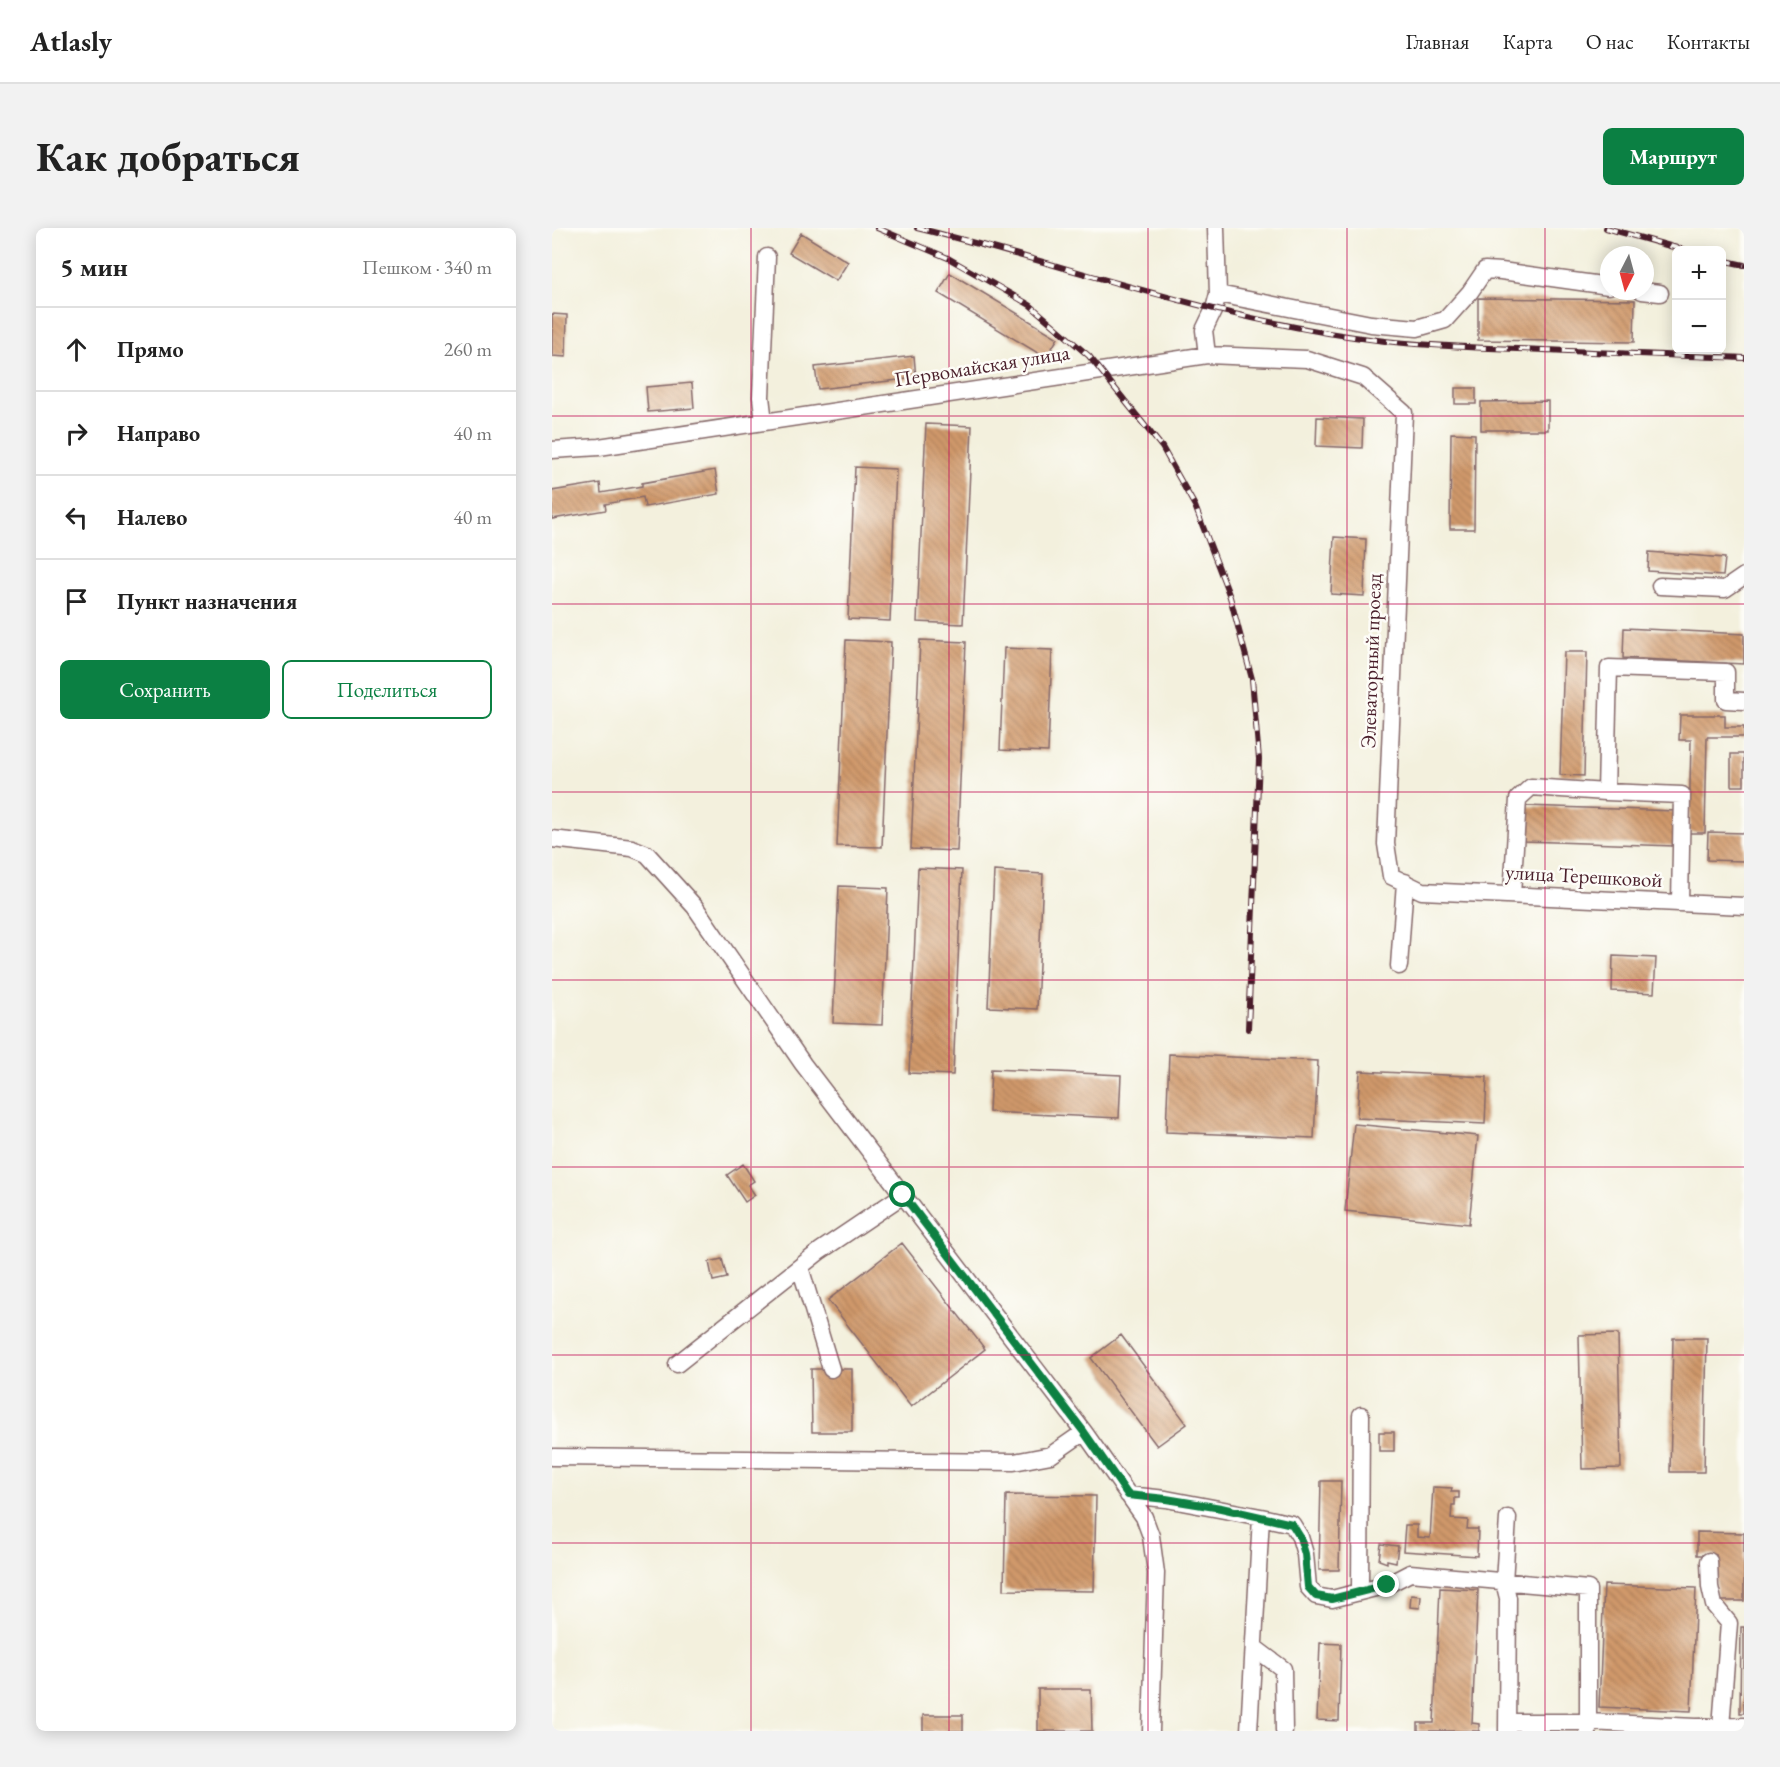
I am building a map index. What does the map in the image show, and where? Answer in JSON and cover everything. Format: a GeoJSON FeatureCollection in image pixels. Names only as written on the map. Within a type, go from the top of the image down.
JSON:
{"type":"FeatureCollection","features":[{"type":"Feature","properties":{"kind":"street"},"geometry":{"type":"LineString","coordinates":[[1207,355],[1204,330],[1218,294],[1216,228]]}},
{"type":"Feature","properties":{"kind":"street"},"geometry":{"type":"LineString","coordinates":[[764,422],[761,397],[767,257]]}},
{"type":"Feature","properties":{"kind":"street"},"geometry":{"type":"LineString","coordinates":[[1218,294],[1371,324],[1417,328],[1445,321],[1485,270],[1600,285]]}},
{"type":"Feature","properties":{"kind":"street"},"geometry":{"type":"LineString","coordinates":[[1654,292],[1660,293]]}},
{"type":"Feature","properties":{"kind":"street","name":"Первомайская улица"},"geometry":{"type":"LineString","coordinates":[[552,450],[599,447],[1207,355],[1307,359],[1363,377],[1404,413]]}},
{"type":"Feature","properties":{"kind":"street","name":"Элеваторный проезд"},"geometry":{"type":"LineString","coordinates":[[1404,413],[1386,844],[1391,876],[1422,891]]}},
{"type":"Feature","properties":{"kind":"street"},"geometry":{"type":"LineString","coordinates":[[1660,586],[1725,589],[1744,576]]}},
{"type":"Feature","properties":{"kind":"street"},"geometry":{"type":"LineString","coordinates":[[1606,792],[1609,668],[1726,672],[1726,700],[1744,701]]}},
{"type":"Feature","properties":{"kind":"street"},"geometry":{"type":"LineString","coordinates":[[1512,895],[1518,799],[1531,788],[1682,795],[1680,903]]}},
{"type":"Feature","properties":{"kind":"street"},"geometry":{"type":"LineString","coordinates":[[552,839],[633,848],[647,854],[695,907],[803,1064],[1084,1432],[1144,1517],[1151,1536],[1155,1573],[1151,1731]]}},
{"type":"Feature","properties":{"kind":"street"},"geometry":{"type":"LineString","coordinates":[[1399,966],[1405,882]]}},
{"type":"Feature","properties":{"kind":"street","name":"улица Терешковой"},"geometry":{"type":"LineString","coordinates":[[1422,891],[1744,906]]}},
{"type":"Feature","properties":{"kind":"street"},"geometry":{"type":"LineString","coordinates":[[677,1364],[800,1267],[903,1195]]}},
{"type":"Feature","properties":{"kind":"street"},"geometry":{"type":"LineString","coordinates":[[800,1267],[831,1369]]}},
{"type":"Feature","properties":{"kind":"street"},"geometry":{"type":"LineString","coordinates":[[1360,1591],[1361,1415]]}},
{"type":"Feature","properties":{"kind":"street"},"geometry":{"type":"LineString","coordinates":[[552,1457],[1014,1462],[1052,1455],[1084,1432]]}},
{"type":"Feature","properties":{"kind":"street"},"geometry":{"type":"LineString","coordinates":[[1128,1495],[1166,1499],[1292,1524],[1300,1537],[1305,1554],[1308,1587],[1316,1596],[1332,1599],[1387,1585],[1410,1573],[1588,1589],[1588,1726]]}},
{"type":"Feature","properties":{"kind":"street"},"geometry":{"type":"LineString","coordinates":[[1249,1731],[1261,1517]]}},
{"type":"Feature","properties":{"kind":"street"},"geometry":{"type":"LineString","coordinates":[[1508,1518],[1504,1581],[1508,1598],[1507,1727],[1744,1726]]}},
{"type":"Feature","properties":{"kind":"street"},"geometry":{"type":"LineString","coordinates":[[1709,1561],[1710,1587],[1714,1605],[1729,1623],[1721,1727]]}},
{"type":"Feature","properties":{"kind":"street"},"geometry":{"type":"LineString","coordinates":[[1255,1648],[1283,1669],[1284,1731]]}},
{"type":"Feature","properties":{"kind":"building"},"geometry":{"type":"Polygon","coordinates":[[[801,233],[848,262],[836,281],[789,253],[801,233]]]}},
{"type":"Feature","properties":{"kind":"building"},"geometry":{"type":"Polygon","coordinates":[[[950,273],[1058,338],[1046,358],[938,293],[950,273]]]}},
{"type":"Feature","properties":{"kind":"building"},"geometry":{"type":"Polygon","coordinates":[[[1478,298],[1635,300],[1634,342],[1478,340],[1478,298]]]}},
{"type":"Feature","properties":{"kind":"building"},"geometry":{"type":"Polygon","coordinates":[[[552,314],[567,315],[566,357],[552,356],[552,314]]]}},
{"type":"Feature","properties":{"kind":"building"},"geometry":{"type":"Polygon","coordinates":[[[914,356],[916,378],[818,389],[815,367],[914,356]]]}},
{"type":"Feature","properties":{"kind":"building"},"geometry":{"type":"Polygon","coordinates":[[[692,383],[694,408],[648,412],[646,387],[692,383]]]}},
{"type":"Feature","properties":{"kind":"building"},"geometry":{"type":"Polygon","coordinates":[[[1455,388],[1476,388],[1476,404],[1455,404],[1455,388]]]}},
{"type":"Feature","properties":{"kind":"building"},"geometry":{"type":"Polygon","coordinates":[[[1548,401],[1548,430],[1481,430],[1481,402],[1548,401]]]}},
{"type":"Feature","properties":{"kind":"building"},"geometry":{"type":"Polygon","coordinates":[[[1317,417],[1363,419],[1362,448],[1316,446],[1317,417]]]}},
{"type":"Feature","properties":{"kind":"building"},"geometry":{"type":"Polygon","coordinates":[[[926,424],[972,426],[963,624],[917,622],[926,424]]]}},
{"type":"Feature","properties":{"kind":"building"},"geometry":{"type":"Polygon","coordinates":[[[1451,433],[1475,434],[1474,529],[1450,529],[1451,433]]]}},
{"type":"Feature","properties":{"kind":"building"},"geometry":{"type":"Polygon","coordinates":[[[855,467],[896,469],[890,621],[848,619],[855,467]]]}},
{"type":"Feature","properties":{"kind":"building"},"geometry":{"type":"Polygon","coordinates":[[[715,470],[719,494],[645,507],[643,497],[605,504],[606,510],[552,519],[552,491],[600,483],[601,493],[715,470]]]}},
{"type":"Feature","properties":{"kind":"building"},"geometry":{"type":"Polygon","coordinates":[[[1334,537],[1366,539],[1364,596],[1331,594],[1334,537]]]}},
{"type":"Feature","properties":{"kind":"building"},"geometry":{"type":"Polygon","coordinates":[[[1649,552],[1725,558],[1723,576],[1648,571],[1649,552]]]}},
{"type":"Feature","properties":{"kind":"building"},"geometry":{"type":"Polygon","coordinates":[[[1624,628],[1744,634],[1744,664],[1623,658],[1624,628]]]}},
{"type":"Feature","properties":{"kind":"building"},"geometry":{"type":"Polygon","coordinates":[[[846,640],[891,642],[882,847],[837,846],[846,640]]]}},
{"type":"Feature","properties":{"kind":"building"},"geometry":{"type":"Polygon","coordinates":[[[920,640],[966,642],[957,851],[911,849],[920,640]]]}},
{"type":"Feature","properties":{"kind":"building"},"geometry":{"type":"Polygon","coordinates":[[[1004,648],[1052,650],[1048,752],[1000,750],[1004,648]]]}},
{"type":"Feature","properties":{"kind":"building"},"geometry":{"type":"Polygon","coordinates":[[[1564,652],[1587,652],[1584,776],[1560,775],[1564,652]]]}},
{"type":"Feature","properties":{"kind":"building"},"geometry":{"type":"Polygon","coordinates":[[[1680,715],[1725,715],[1725,727],[1744,727],[1744,737],[1707,737],[1705,833],[1689,833],[1691,740],[1679,740],[1680,715]]]}},
{"type":"Feature","properties":{"kind":"building"},"geometry":{"type":"Polygon","coordinates":[[[1731,754],[1744,754],[1744,786],[1731,786],[1731,754]]]}},
{"type":"Feature","properties":{"kind":"building"},"geometry":{"type":"Polygon","coordinates":[[[1525,806],[1676,811],[1675,846],[1524,841],[1525,806]]]}},
{"type":"Feature","properties":{"kind":"building"},"geometry":{"type":"Polygon","coordinates":[[[1708,832],[1744,833],[1744,861],[1707,860],[1708,832]]]}},
{"type":"Feature","properties":{"kind":"building"},"geometry":{"type":"Polygon","coordinates":[[[918,868],[962,870],[953,1075],[909,1073],[918,868]]]}},
{"type":"Feature","properties":{"kind":"building"},"geometry":{"type":"Polygon","coordinates":[[[994,871],[1043,874],[1037,1009],[988,1007],[994,871]]]}},
{"type":"Feature","properties":{"kind":"building"},"geometry":{"type":"Polygon","coordinates":[[[839,886],[888,888],[882,1025],[833,1023],[839,886]]]}},
{"type":"Feature","properties":{"kind":"building"},"geometry":{"type":"Polygon","coordinates":[[[1613,956],[1656,958],[1654,993],[1612,991],[1613,956]]]}},
{"type":"Feature","properties":{"kind":"building"},"geometry":{"type":"Polygon","coordinates":[[[1169,1054],[1318,1061],[1314,1138],[1166,1132],[1169,1054]]]}},
{"type":"Feature","properties":{"kind":"building"},"geometry":{"type":"Polygon","coordinates":[[[991,1069],[1121,1075],[1119,1118],[989,1112],[991,1069]]]}},
{"type":"Feature","properties":{"kind":"building"},"geometry":{"type":"Polygon","coordinates":[[[1360,1071],[1487,1077],[1485,1124],[1357,1118],[1360,1071]]]}},
{"type":"Feature","properties":{"kind":"building"},"geometry":{"type":"Polygon","coordinates":[[[1354,1124],[1478,1136],[1469,1224],[1345,1211],[1354,1124]]]}},
{"type":"Feature","properties":{"kind":"building"},"geometry":{"type":"Polygon","coordinates":[[[743,1164],[754,1181],[748,1185],[755,1195],[745,1202],[727,1175],[743,1164]]]}},
{"type":"Feature","properties":{"kind":"building"},"geometry":{"type":"Polygon","coordinates":[[[902,1243],[985,1349],[911,1407],[828,1300],[902,1243]]]}},
{"type":"Feature","properties":{"kind":"building"},"geometry":{"type":"Polygon","coordinates":[[[722,1259],[727,1278],[713,1281],[709,1262],[722,1259]]]}},
{"type":"Feature","properties":{"kind":"building"},"geometry":{"type":"Polygon","coordinates":[[[1618,1334],[1621,1468],[1582,1469],[1579,1335],[1618,1334]]]}},
{"type":"Feature","properties":{"kind":"building"},"geometry":{"type":"Polygon","coordinates":[[[1121,1335],[1187,1424],[1157,1446],[1091,1358],[1121,1335]]]}},
{"type":"Feature","properties":{"kind":"building"},"geometry":{"type":"Polygon","coordinates":[[[1673,1338],[1707,1338],[1704,1472],[1670,1472],[1673,1338]]]}},
{"type":"Feature","properties":{"kind":"building"},"geometry":{"type":"Polygon","coordinates":[[[811,1369],[852,1369],[852,1432],[812,1432],[811,1369]]]}},
{"type":"Feature","properties":{"kind":"building"},"geometry":{"type":"Polygon","coordinates":[[[1379,1432],[1394,1432],[1394,1451],[1379,1451],[1379,1432]]]}},
{"type":"Feature","properties":{"kind":"building"},"geometry":{"type":"Polygon","coordinates":[[[1321,1481],[1341,1481],[1339,1570],[1319,1570],[1321,1481]]]}},
{"type":"Feature","properties":{"kind":"building"},"geometry":{"type":"Polygon","coordinates":[[[1433,1487],[1452,1488],[1451,1492],[1459,1492],[1459,1498],[1455,1498],[1455,1505],[1452,1505],[1451,1519],[1468,1520],[1467,1529],[1478,1529],[1477,1556],[1403,1551],[1405,1525],[1417,1525],[1417,1537],[1430,1538],[1433,1487]]]}},
{"type":"Feature","properties":{"kind":"building"},"geometry":{"type":"Polygon","coordinates":[[[1006,1495],[1096,1496],[1094,1591],[1004,1590],[1006,1495]]]}},
{"type":"Feature","properties":{"kind":"building"},"geometry":{"type":"Polygon","coordinates":[[[1697,1532],[1744,1533],[1744,1601],[1716,1601],[1716,1555],[1697,1555],[1697,1532]]]}},
{"type":"Feature","properties":{"kind":"building"},"geometry":{"type":"Polygon","coordinates":[[[1381,1544],[1398,1546],[1396,1562],[1387,1560],[1387,1563],[1379,1560],[1381,1544]]]}},
{"type":"Feature","properties":{"kind":"building"},"geometry":{"type":"Polygon","coordinates":[[[1604,1585],[1696,1588],[1691,1711],[1599,1707],[1604,1585]]]}},
{"type":"Feature","properties":{"kind":"building"},"geometry":{"type":"Polygon","coordinates":[[[1440,1588],[1478,1590],[1472,1723],[1479,1724],[1479,1731],[1418,1731],[1418,1723],[1434,1723],[1440,1588]]]}},
{"type":"Feature","properties":{"kind":"building"},"geometry":{"type":"Polygon","coordinates":[[[1411,1595],[1421,1596],[1420,1608],[1410,1607],[1411,1595]]]}},
{"type":"Feature","properties":{"kind":"building"},"geometry":{"type":"Polygon","coordinates":[[[1741,1627],[1744,1627],[1744,1713],[1740,1713],[1741,1627]]]}},
{"type":"Feature","properties":{"kind":"building"},"geometry":{"type":"Polygon","coordinates":[[[1320,1643],[1341,1644],[1339,1721],[1317,1720],[1320,1643]]]}},
{"type":"Feature","properties":{"kind":"building"},"geometry":{"type":"Polygon","coordinates":[[[1038,1689],[1091,1689],[1092,1731],[1038,1731],[1038,1689]]]}},
{"type":"Feature","properties":{"kind":"building"},"geometry":{"type":"Polygon","coordinates":[[[923,1715],[963,1715],[963,1731],[923,1731],[923,1715]]]}},
{"type":"Feature","properties":{"kind":"railway"},"geometry":{"type":"LineString","coordinates":[[877,228],[948,258],[1030,305],[1089,356],[1162,447],[1195,506],[1230,597],[1252,679],[1259,759],[1248,1029]]}},
{"type":"Feature","properties":{"kind":"railway"},"geometry":{"type":"LineString","coordinates":[[917,228],[1207,307],[1325,333],[1445,346],[1744,358]]}},
{"type":"Feature","properties":{"kind":"railway"},"geometry":{"type":"LineString","coordinates":[[1606,228],[1672,247]]}},
{"type":"Feature","properties":{"kind":"railway"},"geometry":{"type":"LineString","coordinates":[[1726,261],[1744,265]]}},
{"type":"Feature","properties":{"kind":"route"},"geometry":{"type":"LineString","coordinates":[[903,1195],[1084,1432],[1128,1495],[1221,1508],[1292,1524],[1300,1537],[1305,1554],[1308,1587],[1316,1596],[1332,1599],[1387,1585]]}}]}
